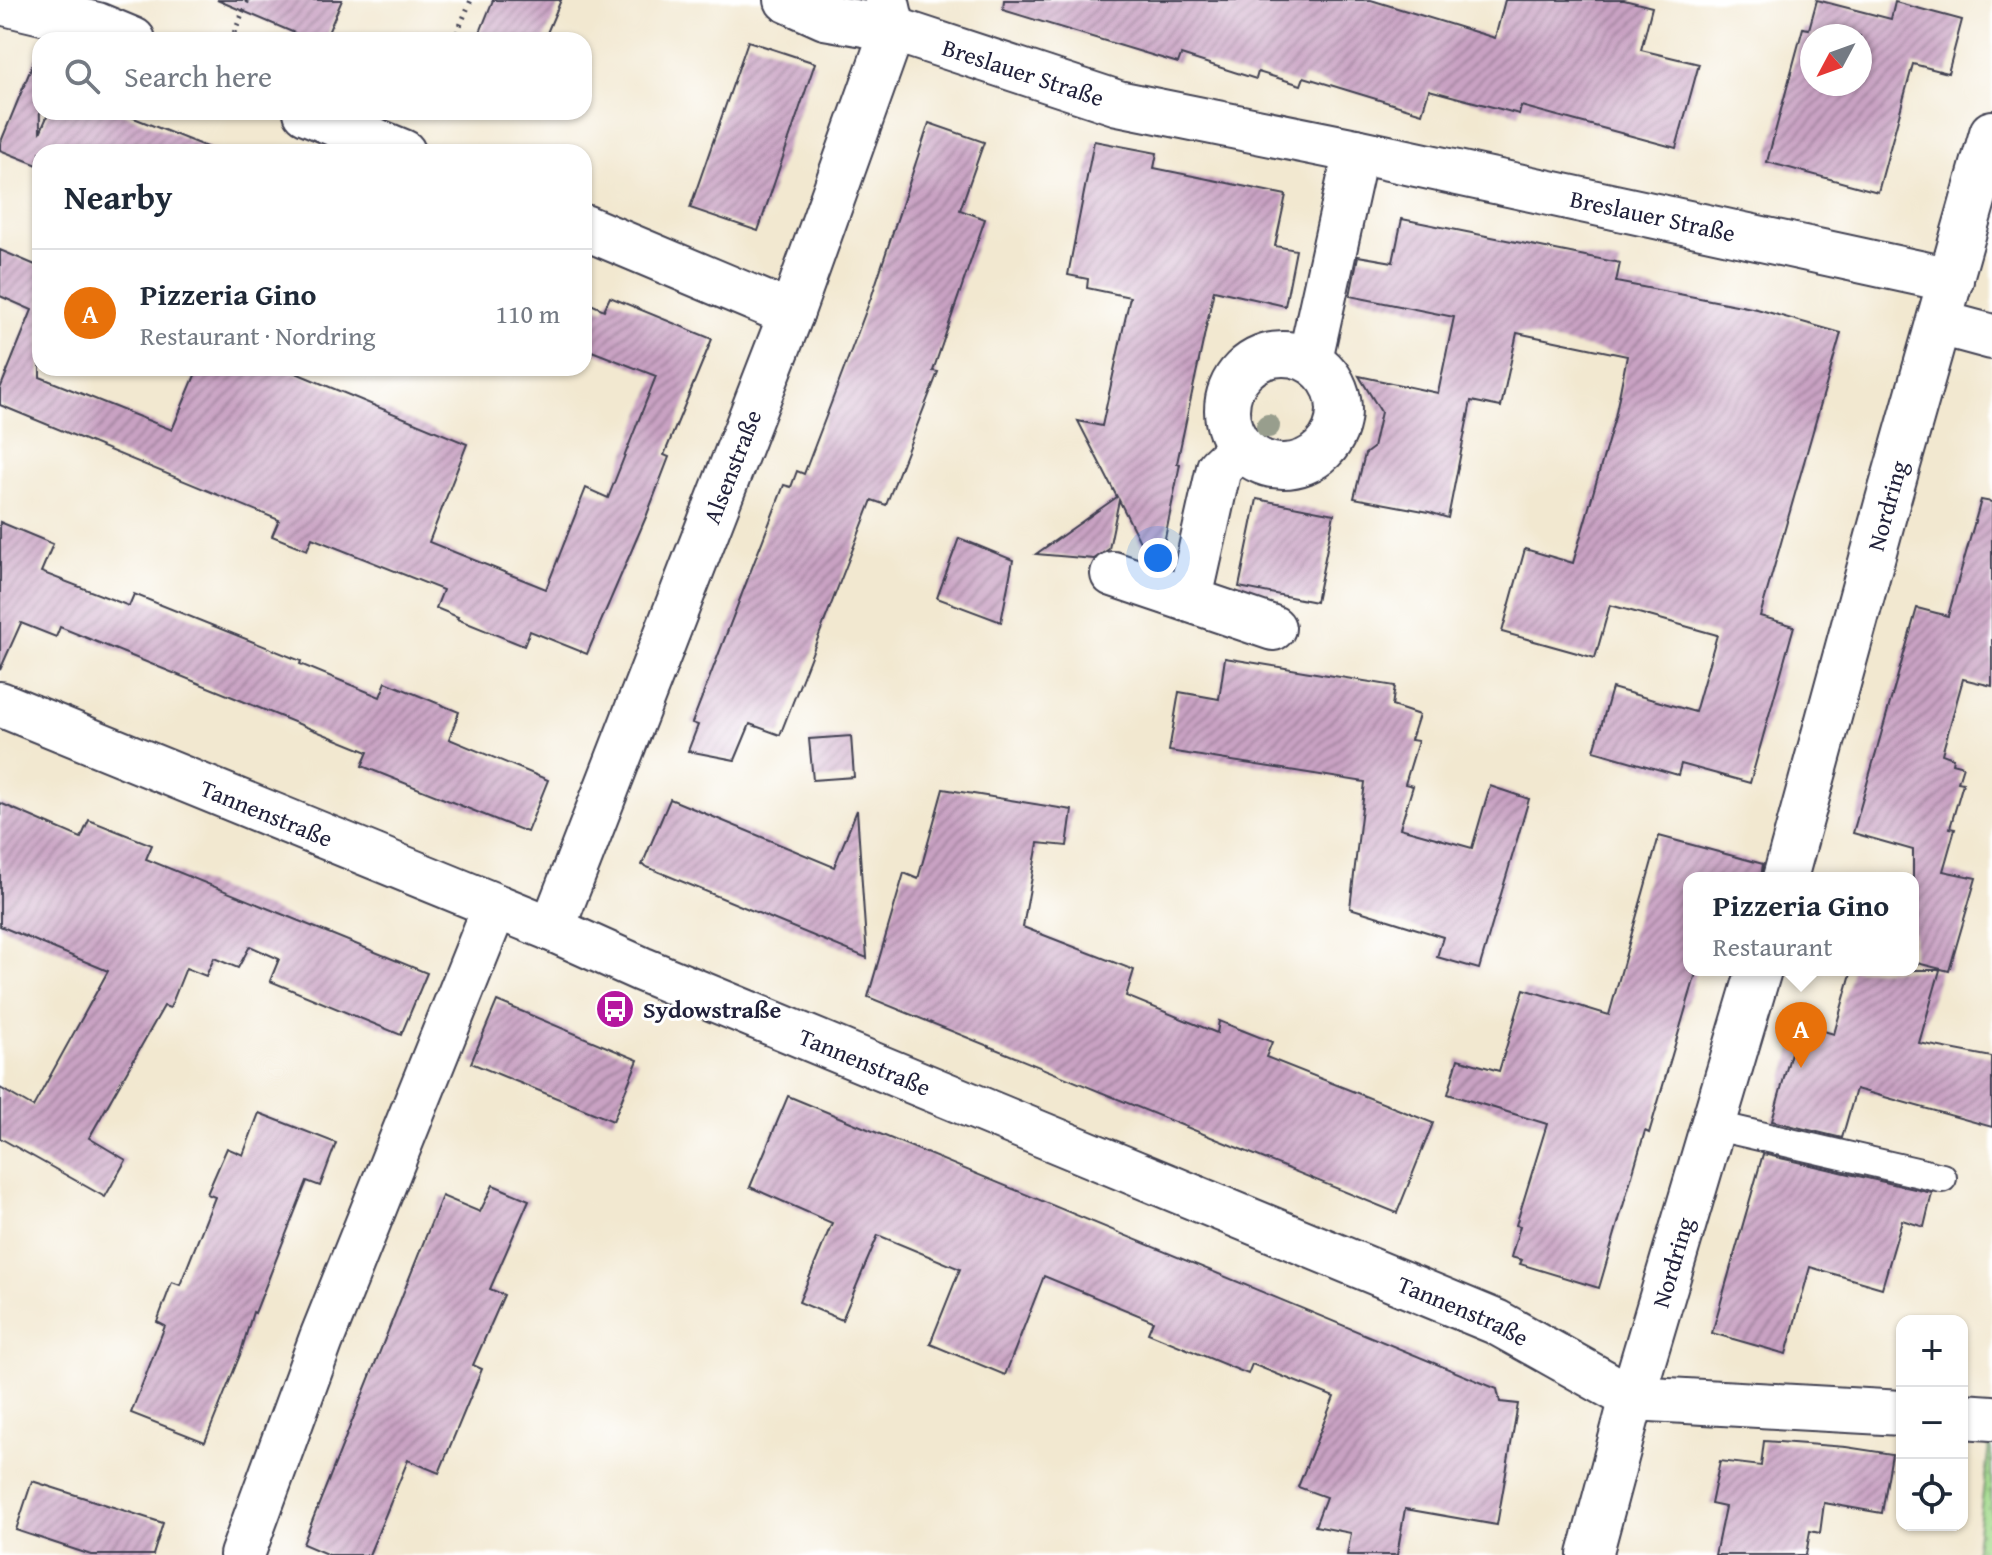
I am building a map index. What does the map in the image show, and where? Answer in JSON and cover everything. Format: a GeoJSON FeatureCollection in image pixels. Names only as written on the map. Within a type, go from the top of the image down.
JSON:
{"type":"FeatureCollection","features":[{"type":"Feature","properties":{"kind":"street","name":"Breslauer Straße"},"geometry":{"type":"LineString","coordinates":[[787,0],[825,17],[890,15],[1118,103],[1356,151],[1951,280]]}},
{"type":"Feature","properties":{"kind":"street"},"geometry":{"type":"LineString","coordinates":[[0,2],[97,25],[114,32]]}},
{"type":"Feature","properties":{"kind":"street","name":"Alsenstraße"},"geometry":{"type":"LineString","coordinates":[[552,929],[791,314],[890,15]]}},
{"type":"Feature","properties":{"kind":"street"},"geometry":{"type":"LineString","coordinates":[[325,120],[384,144]]}},
{"type":"Feature","properties":{"kind":"street","name":"Nordring"},"geometry":{"type":"LineString","coordinates":[[1787,872],[1992,133]]}},
{"type":"Feature","properties":{"kind":"street"},"geometry":{"type":"LineString","coordinates":[[1310,359],[1356,151]]}},
{"type":"Feature","properties":{"kind":"street"},"geometry":{"type":"LineString","coordinates":[[592,230],[791,314]]}},
{"type":"Feature","properties":{"kind":"street"},"geometry":{"type":"LineString","coordinates":[[1940,323],[1992,337]]}},
{"type":"Feature","properties":{"kind":"street"},"geometry":{"type":"LineString","coordinates":[[1291,353],[1310,359],[1324,370],[1335,385],[1339,402],[1339,420],[1328,444],[1307,461],[1290,466],[1272,465],[1255,459],[1241,447],[1231,431],[1227,412],[1229,392],[1239,374],[1253,362],[1271,354],[1291,353]]}},
{"type":"Feature","properties":{"kind":"street"},"geometry":{"type":"LineString","coordinates":[[1190,598],[1219,468],[1241,447]]}},
{"type":"Feature","properties":{"kind":"street"},"geometry":{"type":"LineString","coordinates":[[1113,574],[1273,628]]}},
{"type":"Feature","properties":{"kind":"street","name":"Tannenstraße"},"geometry":{"type":"LineString","coordinates":[[0,704],[552,929],[641,969],[1496,1322],[1632,1398]]}},
{"type":"Feature","properties":{"kind":"street"},"geometry":{"type":"LineString","coordinates":[[242,1555],[321,1340],[495,907]]}},
{"type":"Feature","properties":{"kind":"street","name":"Nordring"},"geometry":{"type":"LineString","coordinates":[[1590,1555],[1632,1398],[1757,976]]}},
{"type":"Feature","properties":{"kind":"street"},"geometry":{"type":"LineString","coordinates":[[1632,1398],[1896,1413]]}},
{"type":"Feature","properties":{"kind":"street"},"geometry":{"type":"LineString","coordinates":[[1968,1416],[1992,1418]]}},
{"type":"Feature","properties":{"kind":"lane"},"geometry":{"type":"LineString","coordinates":[[1712,1125],[1942,1178]]}},
{"type":"Feature","properties":{"kind":"path"},"geometry":{"type":"LineString","coordinates":[[234,32],[248,0]]}},
{"type":"Feature","properties":{"kind":"path"},"geometry":{"type":"LineString","coordinates":[[457,32],[471,0]]}},
{"type":"Feature","properties":{"kind":"green space"},"geometry":{"type":"Polygon","coordinates":[[[1991,1430],[1992,1555],[1975,1555],[1991,1430]]]}},
{"type":"Feature","properties":{"kind":"building"},"geometry":{"type":"Polygon","coordinates":[[[217,0],[342,0],[328,32],[292,32],[217,0]]]}},
{"type":"Feature","properties":{"kind":"building"},"geometry":{"type":"Polygon","coordinates":[[[493,0],[561,0],[547,32],[480,32],[493,0]]]}},
{"type":"Feature","properties":{"kind":"building"},"geometry":{"type":"Polygon","coordinates":[[[1004,0],[1371,0],[1495,38],[1505,0],[1624,0],[1652,7],[1641,50],[1699,64],[1676,148],[1521,106],[1519,114],[1429,90],[1422,113],[1304,77],[1301,85],[1258,72],[1256,79],[1181,55],[1178,63],[1003,10],[1004,0]]]}},
{"type":"Feature","properties":{"kind":"building"},"geometry":{"type":"Polygon","coordinates":[[[1817,0],[1891,19],[1895,2],[1962,20],[1948,73],[1913,64],[1878,192],[1767,162],[1800,39],[1800,96],[1872,96],[1872,24],[1810,24],[1817,0]]]}},
{"type":"Feature","properties":{"kind":"building"},"geometry":{"type":"Polygon","coordinates":[[[748,41],[815,63],[758,231],[690,208],[748,41]]]}},
{"type":"Feature","properties":{"kind":"building"},"geometry":{"type":"Polygon","coordinates":[[[32,66],[32,120],[40,120],[40,133],[46,120],[139,120],[199,144],[32,144],[32,163],[0,150],[32,66]]]}},
{"type":"Feature","properties":{"kind":"building"},"geometry":{"type":"Polygon","coordinates":[[[929,123],[984,142],[960,210],[985,219],[933,371],[938,372],[886,505],[872,500],[780,735],[750,724],[735,760],[688,751],[698,725],[692,723],[784,485],[791,487],[797,471],[804,474],[872,295],[929,123]]]}},
{"type":"Feature","properties":{"kind":"building"},"geometry":{"type":"Polygon","coordinates":[[[1094,141],[1157,153],[1154,168],[1286,195],[1275,246],[1296,250],[1285,306],[1214,290],[1177,463],[1180,464],[1160,563],[1149,560],[1119,500],[1109,549],[1094,559],[1036,554],[1117,497],[1078,421],[1102,426],[1130,297],[1087,288],[1088,279],[1068,275],[1094,141]]]}},
{"type":"Feature","properties":{"kind":"building"},"geometry":{"type":"Polygon","coordinates":[[[1402,219],[1620,263],[1616,282],[1757,309],[1841,333],[1760,616],[1794,626],[1750,783],[1681,764],[1678,775],[1594,751],[1612,688],[1695,712],[1717,635],[1610,605],[1595,658],[1502,632],[1525,549],[1573,563],[1615,417],[1627,356],[1517,333],[1501,407],[1471,401],[1448,518],[1354,498],[1365,454],[1373,448],[1381,412],[1359,376],[1438,393],[1454,317],[1350,296],[1358,256],[1393,262],[1402,219]]]}},
{"type":"Feature","properties":{"kind":"building"},"geometry":{"type":"Polygon","coordinates":[[[0,250],[32,264],[32,310],[0,296],[0,250]]]}},
{"type":"Feature","properties":{"kind":"building"},"geometry":{"type":"Polygon","coordinates":[[[610,297],[712,339],[664,455],[669,457],[646,517],[587,654],[530,631],[524,646],[436,608],[443,590],[312,538],[307,550],[272,536],[279,520],[0,405],[0,389],[32,310],[32,376],[40,376],[172,430],[195,376],[303,376],[467,444],[429,542],[546,589],[586,488],[608,498],[656,376],[592,351],[592,305],[604,310],[610,297]]]}},
{"type":"Feature","properties":{"kind":"building"},"geometry":{"type":"Polygon","coordinates":[[[1257,499],[1334,514],[1316,602],[1239,587],[1257,499]]]}},
{"type":"Feature","properties":{"kind":"building"},"geometry":{"type":"Polygon","coordinates":[[[1981,500],[1992,502],[1992,686],[1963,679],[1942,754],[1953,758],[1952,763],[1963,766],[1958,782],[1963,783],[1950,828],[1955,829],[1943,871],[1976,878],[1949,971],[1919,964],[1919,872],[1913,872],[1913,850],[1853,833],[1917,608],[1948,616],[1981,500]]]}},
{"type":"Feature","properties":{"kind":"building"},"geometry":{"type":"Polygon","coordinates":[[[0,522],[53,544],[41,572],[129,606],[134,594],[301,661],[300,664],[380,697],[386,682],[459,712],[449,739],[548,780],[527,832],[362,766],[368,752],[60,627],[56,637],[21,623],[0,670],[0,522]]]}},
{"type":"Feature","properties":{"kind":"building"},"geometry":{"type":"Polygon","coordinates":[[[959,538],[1013,560],[1001,622],[937,598],[959,538]]]}},
{"type":"Feature","properties":{"kind":"building"},"geometry":{"type":"Polygon","coordinates":[[[1225,658],[1395,686],[1392,706],[1419,715],[1411,740],[1418,741],[1405,784],[1413,786],[1400,828],[1472,848],[1490,786],[1529,799],[1479,969],[1437,957],[1443,937],[1350,908],[1365,782],[1169,751],[1179,692],[1219,699],[1225,658]]]}},
{"type":"Feature","properties":{"kind":"building"},"geometry":{"type":"Polygon","coordinates":[[[851,736],[854,777],[813,780],[809,739],[851,736]]]}},
{"type":"Feature","properties":{"kind":"building"},"geometry":{"type":"Polygon","coordinates":[[[943,789],[1072,810],[1067,846],[1038,843],[1023,927],[1134,970],[1126,996],[1217,1033],[1219,1021],[1272,1042],[1266,1057],[1433,1123],[1397,1213],[868,997],[904,873],[918,879],[943,789]]]}},
{"type":"Feature","properties":{"kind":"building"},"geometry":{"type":"Polygon","coordinates":[[[670,799],[834,867],[857,810],[867,958],[642,865],[670,799]]]}},
{"type":"Feature","properties":{"kind":"building"},"geometry":{"type":"Polygon","coordinates":[[[0,803],[81,838],[89,820],[152,845],[146,859],[427,973],[401,1035],[270,981],[279,959],[250,946],[238,968],[214,958],[206,976],[186,968],[170,1008],[164,1006],[89,1138],[126,1160],[105,1197],[0,1138],[0,1088],[33,1107],[108,971],[0,926],[0,803]]]}},
{"type":"Feature","properties":{"kind":"building"},"geometry":{"type":"Polygon","coordinates":[[[1659,836],[1763,864],[1762,872],[1683,872],[1683,976],[1695,976],[1599,1288],[1520,1264],[1522,1260],[1511,1257],[1520,1226],[1516,1225],[1547,1124],[1448,1094],[1458,1059],[1499,1071],[1524,989],[1609,1015],[1659,836]]]}},
{"type":"Feature","properties":{"kind":"building"},"geometry":{"type":"Polygon","coordinates":[[[1919,970],[1940,970],[1919,1043],[1992,1057],[1992,1127],[1856,1089],[1842,1138],[1772,1121],[1799,1024],[1834,1034],[1850,976],[1919,976],[1919,970]]]}},
{"type":"Feature","properties":{"kind":"building"},"geometry":{"type":"Polygon","coordinates":[[[497,1001],[638,1060],[613,1121],[471,1063],[497,1001]]]}},
{"type":"Feature","properties":{"kind":"building"},"geometry":{"type":"Polygon","coordinates":[[[788,1096],[1497,1389],[1500,1402],[1518,1404],[1497,1525],[1405,1509],[1397,1555],[1347,1555],[1351,1533],[1315,1526],[1326,1497],[1298,1487],[1334,1397],[1252,1364],[1248,1374],[1148,1333],[1153,1321],[1044,1276],[1005,1375],[930,1344],[960,1269],[878,1235],[842,1320],[799,1302],[832,1223],[750,1187],[788,1096]]]}},
{"type":"Feature","properties":{"kind":"building"},"geometry":{"type":"Polygon","coordinates":[[[259,1113],[336,1143],[320,1186],[307,1181],[253,1312],[240,1355],[205,1442],[131,1413],[165,1326],[157,1322],[172,1282],[180,1285],[215,1197],[207,1194],[227,1148],[243,1155],[259,1113]]]}},
{"type":"Feature","properties":{"kind":"building"},"geometry":{"type":"Polygon","coordinates":[[[1763,1154],[1932,1193],[1924,1227],[1902,1220],[1882,1288],[1810,1267],[1786,1354],[1712,1333],[1763,1154]]]}},
{"type":"Feature","properties":{"kind":"building"},"geometry":{"type":"Polygon","coordinates":[[[493,1185],[529,1200],[490,1289],[504,1295],[473,1365],[482,1369],[439,1473],[408,1460],[369,1555],[329,1555],[303,1544],[442,1196],[480,1212],[493,1185]]]}},
{"type":"Feature","properties":{"kind":"building"},"geometry":{"type":"Polygon","coordinates":[[[1764,1441],[1892,1454],[1882,1513],[1824,1503],[1820,1533],[1810,1531],[1806,1555],[1715,1555],[1725,1507],[1711,1504],[1720,1461],[1761,1466],[1764,1441]]]}},
{"type":"Feature","properties":{"kind":"building"},"geometry":{"type":"Polygon","coordinates":[[[32,1481],[163,1523],[153,1555],[91,1555],[16,1530],[32,1481]]]}},
{"type":"Feature","properties":{"kind":"place","name":"Sydowstraße"},"geometry":{"type":"Point","coordinates":[615,1009]}},
{"type":"Feature","properties":{"kind":"place","name":"Pizzeria Gino"},"geometry":{"type":"Point","coordinates":[1801,1068]}}]}
